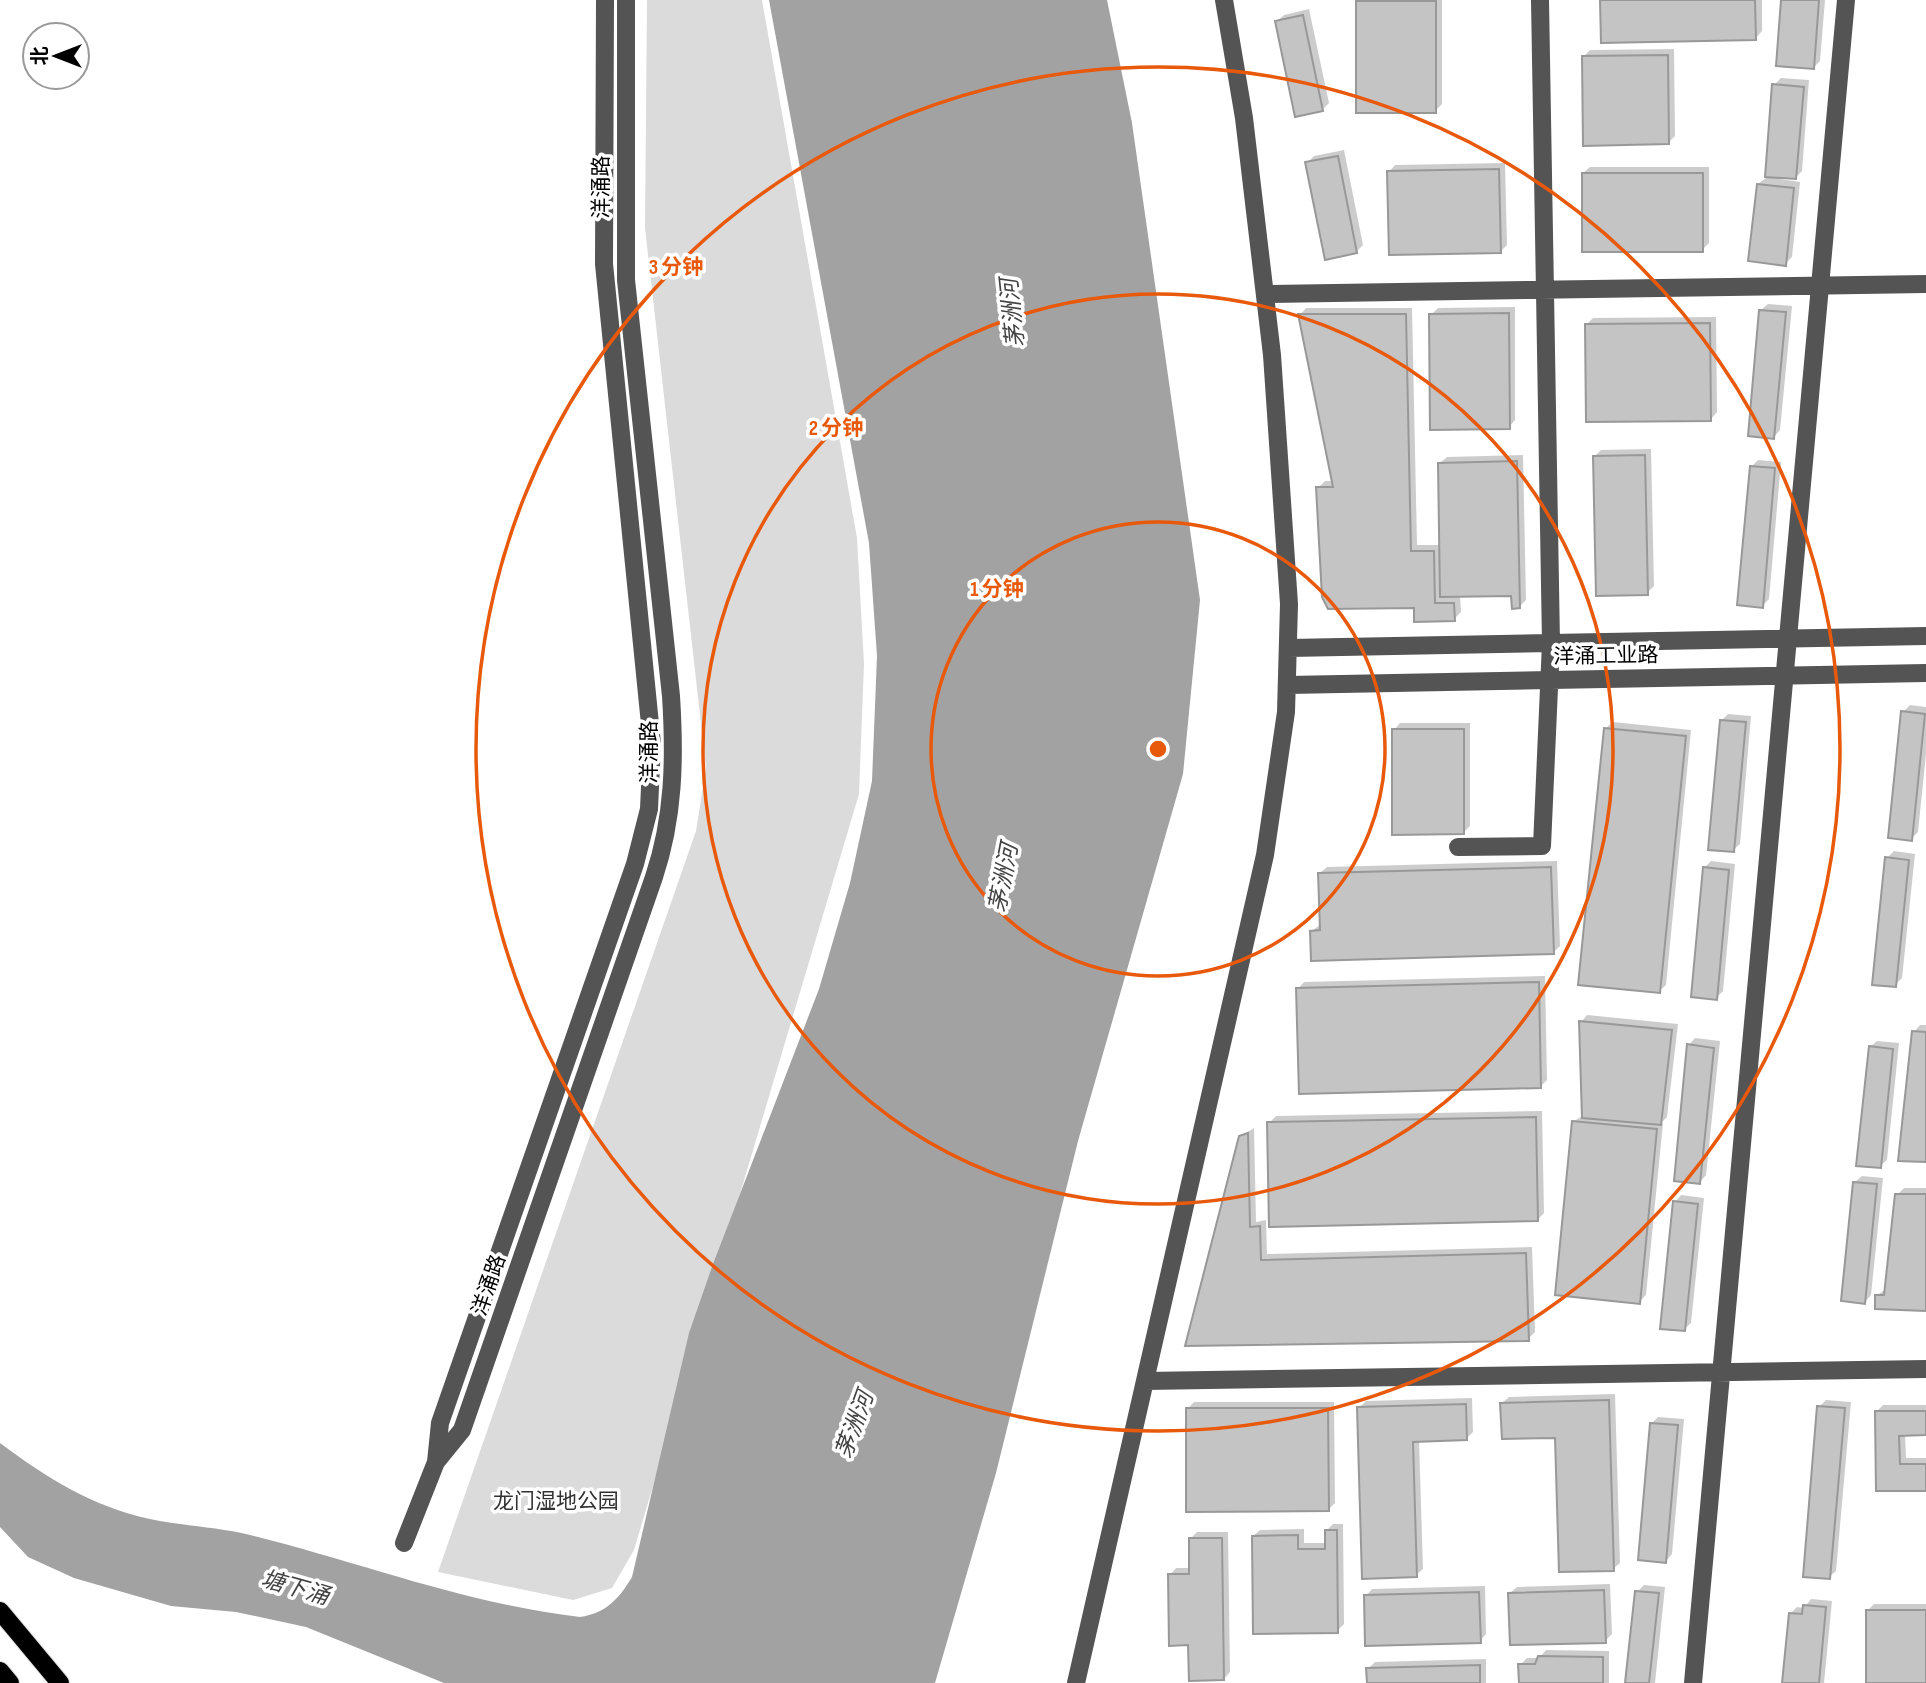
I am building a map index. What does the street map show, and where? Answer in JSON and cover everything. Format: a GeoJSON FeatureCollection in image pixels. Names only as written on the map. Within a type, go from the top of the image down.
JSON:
{"type":"FeatureCollection","features":[{"type":"Feature","properties":{"kind":"main road"},"geometry":{"type":"LineString","coordinates":[[0,1611],[60,1683]]}},
{"type":"Feature","properties":{"kind":"main road"},"geometry":{"type":"LineString","coordinates":[[0,1671],[10,1683]]}},
{"type":"Feature","properties":{"kind":"street","name":"洋涌路"},"geometry":{"type":"LineString","coordinates":[[404,1543],[436,1461],[440,1423],[635,864],[649,809],[651,717],[604,271],[605,0]]}},
{"type":"Feature","properties":{"kind":"street","name":"洋涌路"},"geometry":{"type":"LineString","coordinates":[[436,1461],[462,1430],[657,868],[670,814],[674,760],[671,696],[626,280],[626,0]]}},
{"type":"Feature","properties":{"kind":"street"},"geometry":{"type":"LineString","coordinates":[[1076,1683],[1265,855],[1276,796],[1288,685],[1282,478],[1265,293],[1246,130],[1224,0]]}},
{"type":"Feature","properties":{"kind":"street"},"geometry":{"type":"LineString","coordinates":[[1458,847],[1542,846],[1551,643],[1540,0]]}},
{"type":"Feature","properties":{"kind":"street"},"geometry":{"type":"LineString","coordinates":[[1693,1683],[1846,0]]}},
{"type":"Feature","properties":{"kind":"street"},"geometry":{"type":"LineString","coordinates":[[1265,293],[1926,284]]}},
{"type":"Feature","properties":{"kind":"street","name":"洋涌工业路"},"geometry":{"type":"LineString","coordinates":[[1289,648],[1926,636]]}},
{"type":"Feature","properties":{"kind":"street","name":"洋涌工业路"},"geometry":{"type":"LineString","coordinates":[[1288,685],[1926,673]]}},
{"type":"Feature","properties":{"kind":"street"},"geometry":{"type":"LineString","coordinates":[[1145,1381],[1722,1370],[1926,1369]]}},
{"type":"Feature","properties":{"kind":"green space","name":"龙门湿地公园"},"geometry":{"type":"Polygon","coordinates":[[[647,0],[762,0],[857,538],[864,664],[859,794],[634,1550],[612,1588],[573,1600],[438,1572],[696,831],[706,768],[645,228],[647,0]]]}},
{"type":"Feature","properties":{"kind":"water"},"geometry":{"type":"Polygon","coordinates":[[[769,0],[1107,0],[1132,123],[1200,600],[1183,774],[1078,1141],[996,1473],[935,1683],[444,1683],[306,1627],[236,1612],[171,1606],[74,1578],[28,1557],[0,1527],[0,1443],[70,1489],[108,1507],[150,1519],[250,1535],[454,1592],[537,1611],[580,1617],[589,1615],[611,1604],[632,1577],[689,1333],[819,989],[850,883],[872,781],[877,656],[869,543],[769,0]]]}},
{"type":"Feature","properties":{"kind":"building"},"geometry":{"type":"Polygon","coordinates":[[[1600,0],[1755,0],[1756,40],[1601,43],[1600,0]]]}},
{"type":"Feature","properties":{"kind":"building"},"geometry":{"type":"Polygon","coordinates":[[[1781,0],[1819,0],[1814,69],[1776,66],[1781,0]]]}},
{"type":"Feature","properties":{"kind":"building"},"geometry":{"type":"Polygon","coordinates":[[[1356,1],[1436,1],[1436,113],[1356,113],[1356,1]]]}},
{"type":"Feature","properties":{"kind":"building"},"geometry":{"type":"Polygon","coordinates":[[[1303,15],[1323,111],[1295,117],[1275,21],[1303,15]]]}},
{"type":"Feature","properties":{"kind":"building"},"geometry":{"type":"Polygon","coordinates":[[[1668,55],[1669,144],[1583,146],[1582,56],[1668,55]]]}},
{"type":"Feature","properties":{"kind":"building"},"geometry":{"type":"Polygon","coordinates":[[[1772,84],[1804,87],[1796,179],[1765,177],[1772,84]]]}},
{"type":"Feature","properties":{"kind":"building"},"geometry":{"type":"Polygon","coordinates":[[[1338,156],[1357,253],[1325,260],[1305,162],[1338,156]]]}},
{"type":"Feature","properties":{"kind":"building"},"geometry":{"type":"Polygon","coordinates":[[[1499,169],[1501,253],[1389,255],[1387,171],[1499,169]]]}},
{"type":"Feature","properties":{"kind":"building"},"geometry":{"type":"Polygon","coordinates":[[[1582,173],[1703,173],[1703,252],[1582,252],[1582,173]]]}},
{"type":"Feature","properties":{"kind":"building"},"geometry":{"type":"Polygon","coordinates":[[[1757,184],[1794,188],[1786,266],[1748,261],[1757,184]]]}},
{"type":"Feature","properties":{"kind":"building"},"geometry":{"type":"Polygon","coordinates":[[[1759,310],[1786,312],[1774,439],[1748,436],[1759,310]]]}},
{"type":"Feature","properties":{"kind":"building"},"geometry":{"type":"Polygon","coordinates":[[[1509,313],[1510,429],[1430,430],[1429,314],[1509,313]]]}},
{"type":"Feature","properties":{"kind":"building"},"geometry":{"type":"Polygon","coordinates":[[[1298,314],[1406,314],[1411,551],[1434,551],[1435,603],[1454,603],[1455,621],[1414,622],[1414,608],[1328,609],[1322,597],[1316,487],[1333,487],[1298,314]]]}},
{"type":"Feature","properties":{"kind":"building"},"geometry":{"type":"Polygon","coordinates":[[[1710,323],[1711,421],[1586,422],[1585,324],[1710,323]]]}},
{"type":"Feature","properties":{"kind":"building"},"geometry":{"type":"Polygon","coordinates":[[[1645,455],[1648,595],[1596,596],[1593,456],[1645,455]]]}},
{"type":"Feature","properties":{"kind":"building"},"geometry":{"type":"Polygon","coordinates":[[[1517,461],[1520,608],[1512,609],[1511,596],[1440,597],[1438,463],[1517,461]]]}},
{"type":"Feature","properties":{"kind":"building"},"geometry":{"type":"Polygon","coordinates":[[[1750,466],[1775,468],[1763,608],[1737,605],[1750,466]]]}},
{"type":"Feature","properties":{"kind":"building"},"geometry":{"type":"Polygon","coordinates":[[[1901,711],[1925,714],[1912,841],[1888,838],[1901,711]]]}},
{"type":"Feature","properties":{"kind":"building"},"geometry":{"type":"Polygon","coordinates":[[[1720,720],[1746,722],[1734,852],[1708,850],[1720,720]]]}},
{"type":"Feature","properties":{"kind":"building"},"geometry":{"type":"Polygon","coordinates":[[[1604,728],[1686,736],[1660,993],[1578,985],[1604,728]]]}},
{"type":"Feature","properties":{"kind":"building"},"geometry":{"type":"Polygon","coordinates":[[[1392,729],[1464,729],[1464,834],[1392,835],[1392,729]]]}},
{"type":"Feature","properties":{"kind":"building"},"geometry":{"type":"Polygon","coordinates":[[[1885,857],[1909,860],[1896,987],[1872,985],[1885,857]]]}},
{"type":"Feature","properties":{"kind":"building"},"geometry":{"type":"Polygon","coordinates":[[[1551,867],[1554,954],[1311,961],[1310,931],[1320,930],[1318,873],[1551,867]]]}},
{"type":"Feature","properties":{"kind":"building"},"geometry":{"type":"Polygon","coordinates":[[[1703,867],[1729,870],[1717,1000],[1691,997],[1703,867]]]}},
{"type":"Feature","properties":{"kind":"building"},"geometry":{"type":"Polygon","coordinates":[[[1539,982],[1541,1088],[1299,1094],[1296,988],[1539,982]]]}},
{"type":"Feature","properties":{"kind":"building"},"geometry":{"type":"Polygon","coordinates":[[[1579,1021],[1672,1030],[1661,1125],[1582,1118],[1579,1021]]]}},
{"type":"Feature","properties":{"kind":"building"},"geometry":{"type":"Polygon","coordinates":[[[1912,1031],[1926,1032],[1926,1162],[1898,1161],[1912,1031]]]}},
{"type":"Feature","properties":{"kind":"building"},"geometry":{"type":"Polygon","coordinates":[[[1687,1044],[1714,1048],[1700,1184],[1674,1181],[1687,1044]]]}},
{"type":"Feature","properties":{"kind":"building"},"geometry":{"type":"Polygon","coordinates":[[[1869,1046],[1893,1049],[1881,1168],[1856,1166],[1869,1046]]]}},
{"type":"Feature","properties":{"kind":"building"},"geometry":{"type":"Polygon","coordinates":[[[1536,1117],[1538,1221],[1269,1227],[1267,1122],[1536,1117]]]}},
{"type":"Feature","properties":{"kind":"building"},"geometry":{"type":"Polygon","coordinates":[[[1572,1121],[1657,1129],[1640,1304],[1555,1295],[1572,1121]]]}},
{"type":"Feature","properties":{"kind":"building"},"geometry":{"type":"Polygon","coordinates":[[[1248,1133],[1250,1227],[1260,1226],[1261,1260],[1526,1253],[1529,1341],[1185,1346],[1239,1136],[1248,1133]]]}},
{"type":"Feature","properties":{"kind":"building"},"geometry":{"type":"Polygon","coordinates":[[[1853,1182],[1877,1184],[1865,1304],[1841,1301],[1853,1182]]]}},
{"type":"Feature","properties":{"kind":"building"},"geometry":{"type":"Polygon","coordinates":[[[1895,1194],[1926,1194],[1926,1311],[1875,1309],[1875,1295],[1884,1295],[1895,1194]]]}},
{"type":"Feature","properties":{"kind":"building"},"geometry":{"type":"Polygon","coordinates":[[[1673,1201],[1698,1204],[1685,1331],[1660,1329],[1673,1201]]]}},
{"type":"Feature","properties":{"kind":"building"},"geometry":{"type":"Polygon","coordinates":[[[1609,1400],[1614,1571],[1559,1572],[1555,1438],[1502,1439],[1500,1403],[1609,1400]]]}},
{"type":"Feature","properties":{"kind":"building"},"geometry":{"type":"Polygon","coordinates":[[[1466,1404],[1467,1440],[1413,1442],[1417,1577],[1362,1579],[1357,1407],[1466,1404]]]}},
{"type":"Feature","properties":{"kind":"building"},"geometry":{"type":"Polygon","coordinates":[[[1817,1406],[1845,1408],[1830,1579],[1803,1577],[1817,1406]]]}},
{"type":"Feature","properties":{"kind":"building"},"geometry":{"type":"Polygon","coordinates":[[[1186,1408],[1328,1408],[1329,1511],[1186,1512],[1186,1408]]]}},
{"type":"Feature","properties":{"kind":"building"},"geometry":{"type":"Polygon","coordinates":[[[1875,1411],[1926,1411],[1926,1435],[1899,1436],[1900,1464],[1926,1464],[1926,1491],[1876,1491],[1875,1411]]]}},
{"type":"Feature","properties":{"kind":"building"},"geometry":{"type":"Polygon","coordinates":[[[1650,1423],[1678,1425],[1666,1563],[1638,1560],[1650,1423]]]}},
{"type":"Feature","properties":{"kind":"building"},"geometry":{"type":"Polygon","coordinates":[[[1325,1530],[1337,1530],[1338,1633],[1253,1634],[1252,1536],[1298,1535],[1298,1549],[1325,1549],[1325,1530]]]}},
{"type":"Feature","properties":{"kind":"building"},"geometry":{"type":"Polygon","coordinates":[[[1189,1538],[1222,1538],[1224,1680],[1189,1681],[1188,1645],[1169,1646],[1168,1574],[1189,1574],[1189,1538]]]}},
{"type":"Feature","properties":{"kind":"building"},"geometry":{"type":"Polygon","coordinates":[[[1604,1590],[1606,1643],[1510,1645],[1508,1593],[1604,1590]]]}},
{"type":"Feature","properties":{"kind":"building"},"geometry":{"type":"Polygon","coordinates":[[[1635,1591],[1659,1593],[1649,1683],[1625,1683],[1635,1591]]]}},
{"type":"Feature","properties":{"kind":"building"},"geometry":{"type":"Polygon","coordinates":[[[1479,1592],[1481,1643],[1365,1646],[1364,1595],[1479,1592]]]}},
{"type":"Feature","properties":{"kind":"building"},"geometry":{"type":"Polygon","coordinates":[[[1803,1605],[1826,1607],[1819,1683],[1782,1683],[1789,1613],[1802,1614],[1803,1605]]]}},
{"type":"Feature","properties":{"kind":"building"},"geometry":{"type":"Polygon","coordinates":[[[1866,1610],[1926,1610],[1926,1683],[1866,1683],[1866,1610]]]}},
{"type":"Feature","properties":{"kind":"building"},"geometry":{"type":"Polygon","coordinates":[[[1538,1656],[1603,1657],[1603,1683],[1519,1683],[1518,1664],[1535,1664],[1538,1656]]]}},
{"type":"Feature","properties":{"kind":"building"},"geometry":{"type":"Polygon","coordinates":[[[1480,1665],[1480,1683],[1367,1683],[1366,1668],[1480,1665]]]}},
{"type":"Feature","properties":{"kind":"water label","name":"茅洲河"},"geometry":{"type":"Point","coordinates":[1013,313]}},
{"type":"Feature","properties":{"kind":"water label","name":"茅洲河"},"geometry":{"type":"Point","coordinates":[1004,878]}},
{"type":"Feature","properties":{"kind":"water label","name":"茅洲河"},"geometry":{"type":"Point","coordinates":[855,1425]}},
{"type":"Feature","properties":{"kind":"water label","name":"塘下涌"},"geometry":{"type":"Point","coordinates":[295,1588]}}]}
